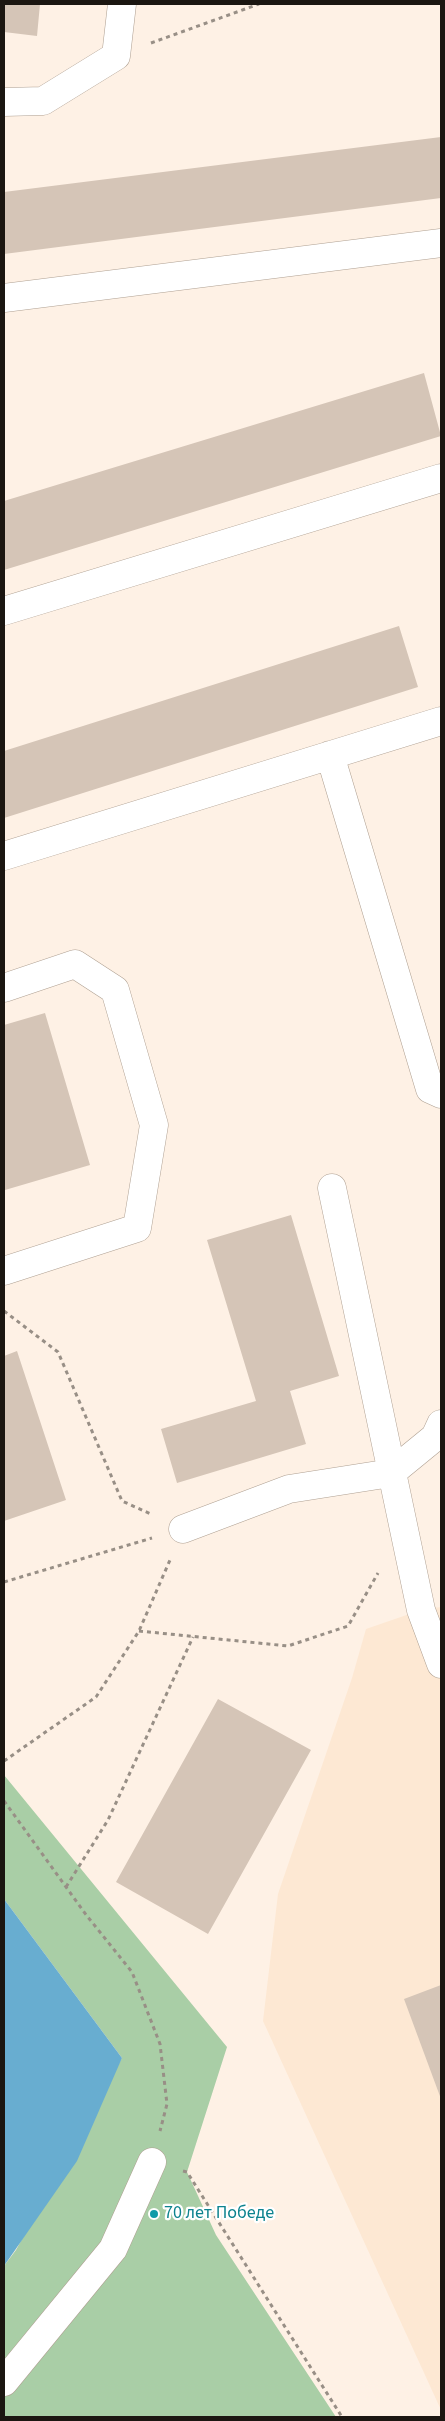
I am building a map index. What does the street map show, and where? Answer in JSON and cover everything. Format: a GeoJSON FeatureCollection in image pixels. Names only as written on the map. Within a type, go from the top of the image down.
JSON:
{"type":"FeatureCollection","features":[{"type":"Feature","properties":{"kind":"street"},"geometry":{"type":"LineString","coordinates":[[4,102],[43,101],[116,56],[122,4]]}},
{"type":"Feature","properties":{"kind":"street"},"geometry":{"type":"LineString","coordinates":[[4,298],[441,243]]}},
{"type":"Feature","properties":{"kind":"street"},"geometry":{"type":"LineString","coordinates":[[4,611],[441,478]]}},
{"type":"Feature","properties":{"kind":"street"},"geometry":{"type":"LineString","coordinates":[[4,856],[441,721]]}},
{"type":"Feature","properties":{"kind":"street"},"geometry":{"type":"LineString","coordinates":[[330,755],[430,1089],[441,1094]]}},
{"type":"Feature","properties":{"kind":"street"},"geometry":{"type":"LineString","coordinates":[[4,988],[74,964],[115,990],[154,1125],[136,1228],[4,1272]]}},
{"type":"Feature","properties":{"kind":"street"},"geometry":{"type":"LineString","coordinates":[[332,1188],[421,1610],[441,1664]]}},
{"type":"Feature","properties":{"kind":"street"},"geometry":{"type":"LineString","coordinates":[[183,1529],[289,1489],[391,1473],[435,1436],[441,1424]]}},
{"type":"Feature","properties":{"kind":"street"},"geometry":{"type":"LineString","coordinates":[[4,2382],[113,2249],[152,2162]]}},
{"type":"Feature","properties":{"kind":"path"},"geometry":{"type":"LineString","coordinates":[[116,56],[259,4]]}},
{"type":"Feature","properties":{"kind":"path"},"geometry":{"type":"LineString","coordinates":[[4,1311],[58,1352],[122,1501],[183,1529]]}},
{"type":"Feature","properties":{"kind":"path"},"geometry":{"type":"LineString","coordinates":[[4,1582],[183,1529]]}},
{"type":"Feature","properties":{"kind":"path"},"geometry":{"type":"LineString","coordinates":[[4,1761],[96,1697],[139,1631],[183,1529]]}},
{"type":"Feature","properties":{"kind":"path"},"geometry":{"type":"LineString","coordinates":[[139,1631],[288,1646],[348,1626],[381,1569]]}},
{"type":"Feature","properties":{"kind":"path"},"geometry":{"type":"LineString","coordinates":[[66,1887],[108,1820],[193,1637]]}},
{"type":"Feature","properties":{"kind":"path"},"geometry":{"type":"LineString","coordinates":[[4,1801],[66,1887],[132,1972],[160,2044],[167,2104],[152,2162],[187,2172],[342,2417]]}},
{"type":"Feature","properties":{"kind":"shaded area"},"geometry":{"type":"Polygon","coordinates":[[[441,1607],[441,2410],[263,2021],[278,1894],[352,1678],[366,1629],[421,1610],[441,1607]]]}},
{"type":"Feature","properties":{"kind":"green space"},"geometry":{"type":"Polygon","coordinates":[[[4,1775],[227,2047],[187,2172],[216,2235],[336,2417],[4,2417],[4,2266],[16,2250],[122,2058],[4,1899],[4,1775]]]}},
{"type":"Feature","properties":{"kind":"water"},"geometry":{"type":"Polygon","coordinates":[[[4,1899],[122,2058],[77,2161],[4,2266],[4,1899]]]}},
{"type":"Feature","properties":{"kind":"building"},"geometry":{"type":"Polygon","coordinates":[[[4,4],[40,4],[37,36],[4,32],[4,4]]]}},
{"type":"Feature","properties":{"kind":"building"},"geometry":{"type":"Polygon","coordinates":[[[441,137],[441,198],[4,254],[4,192],[441,137]]]}},
{"type":"Feature","properties":{"kind":"building"},"geometry":{"type":"Polygon","coordinates":[[[424,373],[441,436],[4,570],[4,501],[424,373]]]}},
{"type":"Feature","properties":{"kind":"building"},"geometry":{"type":"Polygon","coordinates":[[[399,626],[418,687],[4,818],[4,751],[399,626]]]}},
{"type":"Feature","properties":{"kind":"building"},"geometry":{"type":"Polygon","coordinates":[[[45,1013],[90,1165],[5,1190],[4,1025],[45,1013]]]}},
{"type":"Feature","properties":{"kind":"building"},"geometry":{"type":"Polygon","coordinates":[[[291,1215],[339,1376],[290,1391],[306,1444],[177,1483],[161,1429],[256,1401],[207,1240],[291,1215]]]}},
{"type":"Feature","properties":{"kind":"building"},"geometry":{"type":"Polygon","coordinates":[[[17,1351],[66,1500],[4,1521],[4,1356],[17,1351]]]}},
{"type":"Feature","properties":{"kind":"building"},"geometry":{"type":"Polygon","coordinates":[[[218,1699],[311,1750],[208,1934],[116,1882],[218,1699]]]}},
{"type":"Feature","properties":{"kind":"building"},"geometry":{"type":"Polygon","coordinates":[[[441,1985],[441,2099],[404,1999],[441,1985]]]}},
{"type":"Feature","properties":{"kind":"place","name":"70 лет Победе"},"geometry":{"type":"Point","coordinates":[154,2214]}}]}
